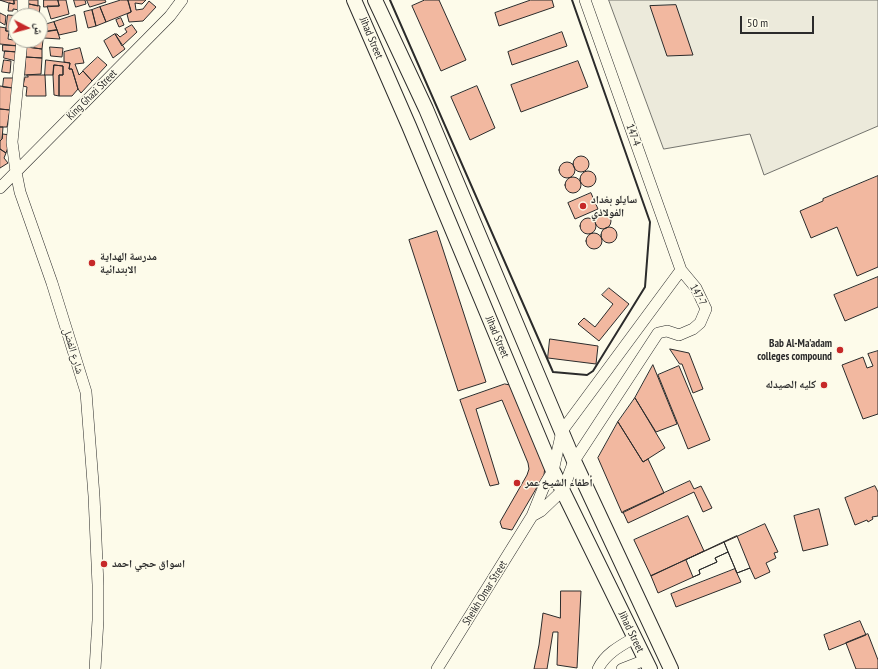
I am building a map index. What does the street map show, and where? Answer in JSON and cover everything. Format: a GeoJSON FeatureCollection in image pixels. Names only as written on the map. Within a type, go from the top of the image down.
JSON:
{"type":"FeatureCollection","features":[{"type":"Feature","properties":{"kind":"main road","name":"Jihad Street"},"geometry":{"type":"LineString","coordinates":[[354,0],[412,133],[553,471],[647,665]]}},
{"type":"Feature","properties":{"kind":"main road","name":"Jihad Street"},"geometry":{"type":"LineString","coordinates":[[376,0],[426,109],[574,461],[671,669]]}},
{"type":"Feature","properties":{"kind":"street","name":"King Ghazi Street"},"geometry":{"type":"LineString","coordinates":[[0,188],[170,16],[182,0]]}},
{"type":"Feature","properties":{"kind":"street","name":"147-4"},"geometry":{"type":"LineString","coordinates":[[585,0],[682,270]]}},
{"type":"Feature","properties":{"kind":"street","name":"شارع الفضل"},"geometry":{"type":"LineString","coordinates":[[21,48],[12,142],[16,172],[20,192],[52,283],[86,392],[95,504],[98,585],[98,620],[95,669]]}},
{"type":"Feature","properties":{"kind":"street","name":"147-7"},"geometry":{"type":"LineString","coordinates":[[562,431],[682,270],[696,288],[706,309],[700,322],[693,329],[679,335],[667,331],[658,334],[574,461]]}},
{"type":"Feature","properties":{"kind":"street","name":"Sheikh Omar Street"},"geometry":{"type":"LineString","coordinates":[[441,667],[532,516],[545,484],[553,471],[562,431]]}},
{"type":"Feature","properties":{"kind":"street","name":"Sheikh Omar Street"},"geometry":{"type":"LineString","coordinates":[[532,516],[541,511],[563,490],[574,461]]}},
{"type":"Feature","properties":{"kind":"street"},"geometry":{"type":"LineString","coordinates":[[598,669],[610,653],[634,638]]}},
{"type":"Feature","properties":{"kind":"street"},"geometry":{"type":"LineString","coordinates":[[622,669],[647,665]]}},
{"type":"Feature","properties":{"kind":"shaded area"},"geometry":{"type":"Polygon","coordinates":[[[609,0],[878,0],[878,126],[764,175],[750,134],[664,149],[609,0]]]}},
{"type":"Feature","properties":{"kind":"building"},"geometry":{"type":"Polygon","coordinates":[[[0,0],[14,0],[14,4],[9,3],[0,0]]]}},
{"type":"Feature","properties":{"kind":"building"},"geometry":{"type":"Polygon","coordinates":[[[14,0],[19,0],[20,8],[8,8],[9,3],[14,4],[14,0]]]}},
{"type":"Feature","properties":{"kind":"building"},"geometry":{"type":"Polygon","coordinates":[[[29,0],[38,0],[38,6],[29,4],[29,0]]]}},
{"type":"Feature","properties":{"kind":"building"},"geometry":{"type":"Polygon","coordinates":[[[44,0],[58,0],[59,6],[44,7],[44,0]]]}},
{"type":"Feature","properties":{"kind":"building"},"geometry":{"type":"Polygon","coordinates":[[[58,0],[66,0],[69,14],[51,19],[47,6],[59,6],[58,0]]]}},
{"type":"Feature","properties":{"kind":"building"},"geometry":{"type":"Polygon","coordinates":[[[74,0],[85,0],[86,4],[76,7],[74,0]]]}},
{"type":"Feature","properties":{"kind":"building"},"geometry":{"type":"Polygon","coordinates":[[[87,0],[105,0],[106,2],[90,7],[87,0]]]}},
{"type":"Feature","properties":{"kind":"building"},"geometry":{"type":"Polygon","coordinates":[[[121,0],[128,0],[131,12],[106,22],[100,7],[121,0]]]}},
{"type":"Feature","properties":{"kind":"building"},"geometry":{"type":"Polygon","coordinates":[[[128,0],[146,0],[142,4],[135,3],[136,10],[143,9],[149,1],[156,7],[143,21],[129,22],[127,14],[131,12],[128,0]]]}},
{"type":"Feature","properties":{"kind":"building"},"geometry":{"type":"Polygon","coordinates":[[[425,0],[439,0],[466,60],[441,71],[412,6],[425,0]]]}},
{"type":"Feature","properties":{"kind":"building"},"geometry":{"type":"Polygon","coordinates":[[[531,0],[552,0],[554,7],[499,26],[495,13],[531,0]]]}},
{"type":"Feature","properties":{"kind":"building"},"geometry":{"type":"Polygon","coordinates":[[[29,4],[40,6],[40,8],[29,8],[29,4]]]}},
{"type":"Feature","properties":{"kind":"building"},"geometry":{"type":"Polygon","coordinates":[[[676,5],[693,55],[667,56],[650,6],[676,5]]]}},
{"type":"Feature","properties":{"kind":"building"},"geometry":{"type":"Polygon","coordinates":[[[100,7],[106,22],[96,26],[92,10],[100,7]]]}},
{"type":"Feature","properties":{"kind":"building"},"geometry":{"type":"Polygon","coordinates":[[[92,10],[96,26],[88,28],[84,12],[92,10]]]}},
{"type":"Feature","properties":{"kind":"building"},"geometry":{"type":"Polygon","coordinates":[[[0,13],[6,16],[5,25],[0,22],[0,13]]]}},
{"type":"Feature","properties":{"kind":"building"},"geometry":{"type":"Polygon","coordinates":[[[8,15],[8,31],[6,31],[8,15]]]}},
{"type":"Feature","properties":{"kind":"building"},"geometry":{"type":"Polygon","coordinates":[[[75,15],[77,31],[59,35],[54,22],[75,15]]]}},
{"type":"Feature","properties":{"kind":"building"},"geometry":{"type":"Polygon","coordinates":[[[121,18],[124,25],[119,27],[116,20],[121,18]]]}},
{"type":"Feature","properties":{"kind":"building"},"geometry":{"type":"Polygon","coordinates":[[[54,22],[57,30],[48,31],[48,24],[54,22]]]}},
{"type":"Feature","properties":{"kind":"building"},"geometry":{"type":"Polygon","coordinates":[[[132,25],[137,32],[122,46],[115,34],[120,37],[127,32],[125,29],[132,25]]]}},
{"type":"Feature","properties":{"kind":"building"},"geometry":{"type":"Polygon","coordinates":[[[0,27],[6,28],[6,31],[8,31],[8,45],[0,44],[0,27]]]}},
{"type":"Feature","properties":{"kind":"building"},"geometry":{"type":"Polygon","coordinates":[[[57,30],[60,39],[48,38],[48,31],[57,30]]]}},
{"type":"Feature","properties":{"kind":"building"},"geometry":{"type":"Polygon","coordinates":[[[562,32],[567,46],[512,65],[508,52],[562,32]]]}},
{"type":"Feature","properties":{"kind":"building"},"geometry":{"type":"Polygon","coordinates":[[[115,34],[125,49],[113,58],[104,41],[115,34]]]}},
{"type":"Feature","properties":{"kind":"building"},"geometry":{"type":"Polygon","coordinates":[[[3,45],[8,45],[8,48],[18,48],[17,52],[3,51],[3,45]]]}},
{"type":"Feature","properties":{"kind":"building"},"geometry":{"type":"Polygon","coordinates":[[[50,47],[63,48],[62,57],[51,56],[50,47]]]}},
{"type":"Feature","properties":{"kind":"building"},"geometry":{"type":"Polygon","coordinates":[[[27,48],[42,49],[42,58],[26,57],[27,48]]]}},
{"type":"Feature","properties":{"kind":"building"},"geometry":{"type":"Polygon","coordinates":[[[80,48],[84,63],[75,64],[79,75],[83,71],[92,81],[81,93],[78,89],[72,69],[69,69],[70,63],[64,62],[64,52],[80,48]]]}},
{"type":"Feature","properties":{"kind":"building"},"geometry":{"type":"Polygon","coordinates":[[[5,51],[17,52],[16,61],[4,58],[5,51]]]}},
{"type":"Feature","properties":{"kind":"building"},"geometry":{"type":"Polygon","coordinates":[[[26,57],[42,58],[41,74],[25,75],[26,57]]]}},
{"type":"Feature","properties":{"kind":"building"},"geometry":{"type":"Polygon","coordinates":[[[98,57],[107,65],[92,81],[83,71],[98,57]]]}},
{"type":"Feature","properties":{"kind":"building"},"geometry":{"type":"Polygon","coordinates":[[[4,60],[11,61],[10,73],[2,72],[4,60]]]}},
{"type":"Feature","properties":{"kind":"building"},"geometry":{"type":"Polygon","coordinates":[[[46,60],[70,63],[69,69],[72,69],[78,89],[72,96],[59,96],[59,75],[63,75],[63,66],[54,65],[53,75],[45,75],[46,60]]]}},
{"type":"Feature","properties":{"kind":"building"},"geometry":{"type":"Polygon","coordinates":[[[578,61],[588,87],[521,112],[511,85],[578,61]]]}},
{"type":"Feature","properties":{"kind":"building"},"geometry":{"type":"Polygon","coordinates":[[[54,65],[63,66],[63,75],[59,75],[59,96],[54,95],[54,65]]]}},
{"type":"Feature","properties":{"kind":"building"},"geometry":{"type":"Polygon","coordinates":[[[27,75],[45,75],[46,96],[26,96],[27,87],[23,86],[25,77],[28,77],[27,75]]]}},
{"type":"Feature","properties":{"kind":"building"},"geometry":{"type":"Polygon","coordinates":[[[4,78],[14,78],[13,88],[3,87],[4,78]]]}},
{"type":"Feature","properties":{"kind":"building"},"geometry":{"type":"Polygon","coordinates":[[[0,86],[13,88],[10,110],[0,109],[0,86]]]}},
{"type":"Feature","properties":{"kind":"building"},"geometry":{"type":"Polygon","coordinates":[[[477,86],[495,128],[470,140],[451,97],[477,86]]]}},
{"type":"Feature","properties":{"kind":"building"},"geometry":{"type":"Polygon","coordinates":[[[0,109],[10,110],[7,127],[0,127],[0,109]]]}},
{"type":"Feature","properties":{"kind":"building"},"geometry":{"type":"Polygon","coordinates":[[[0,127],[3,127],[2,139],[0,141],[0,127]]]}},
{"type":"Feature","properties":{"kind":"building"},"geometry":{"type":"Polygon","coordinates":[[[3,134],[9,135],[10,141],[6,153],[0,149],[0,141],[3,134]]]}},
{"type":"Feature","properties":{"kind":"building"},"geometry":{"type":"Polygon","coordinates":[[[0,149],[6,153],[4,158],[8,163],[0,168],[0,149]]]}},
{"type":"Feature","properties":{"kind":"building"},"geometry":{"type":"Polygon","coordinates":[[[581,156],[588,161],[589,164],[584,171],[581,172],[574,167],[573,164],[578,157],[581,156]]]}},
{"type":"Feature","properties":{"kind":"building"},"geometry":{"type":"Polygon","coordinates":[[[567,162],[574,167],[575,170],[570,177],[567,178],[560,173],[559,170],[564,163],[567,162]]]}},
{"type":"Feature","properties":{"kind":"building"},"geometry":{"type":"Polygon","coordinates":[[[588,171],[595,176],[596,179],[591,186],[588,187],[581,182],[580,179],[585,172],[588,171]]]}},
{"type":"Feature","properties":{"kind":"building"},"geometry":{"type":"Polygon","coordinates":[[[878,176],[878,267],[857,276],[837,227],[811,238],[800,211],[823,201],[823,199],[878,176]]]}},
{"type":"Feature","properties":{"kind":"building"},"geometry":{"type":"Polygon","coordinates":[[[573,177],[580,182],[581,185],[576,192],[573,193],[566,188],[565,185],[570,178],[573,177]]]}},
{"type":"Feature","properties":{"kind":"building","name":"سايلو بغداد الفولاذي"},"geometry":{"type":"Polygon","coordinates":[[[591,193],[598,209],[575,219],[568,203],[591,193]]]}},
{"type":"Feature","properties":{"kind":"building"},"geometry":{"type":"Polygon","coordinates":[[[603,213],[610,218],[611,221],[606,228],[603,229],[596,224],[595,221],[600,214],[603,213]]]}},
{"type":"Feature","properties":{"kind":"building"},"geometry":{"type":"Polygon","coordinates":[[[588,218],[595,223],[596,226],[591,233],[588,234],[581,229],[580,226],[585,219],[588,218]]]}},
{"type":"Feature","properties":{"kind":"building"},"geometry":{"type":"Polygon","coordinates":[[[609,227],[616,232],[617,235],[612,242],[609,243],[602,238],[601,235],[606,228],[609,227]]]}},
{"type":"Feature","properties":{"kind":"building"},"geometry":{"type":"Polygon","coordinates":[[[437,231],[486,382],[458,391],[409,240],[437,231]]]}},
{"type":"Feature","properties":{"kind":"building"},"geometry":{"type":"Polygon","coordinates":[[[594,233],[601,238],[602,241],[597,248],[594,249],[587,244],[586,241],[591,234],[594,233]]]}},
{"type":"Feature","properties":{"kind":"building"},"geometry":{"type":"Polygon","coordinates":[[[878,277],[878,307],[845,321],[834,295],[878,277]]]}},
{"type":"Feature","properties":{"kind":"building"},"geometry":{"type":"Polygon","coordinates":[[[609,288],[629,304],[599,341],[578,324],[584,318],[595,327],[613,304],[602,295],[609,288]]]}},
{"type":"Feature","properties":{"kind":"building"},"geometry":{"type":"Polygon","coordinates":[[[550,339],[598,346],[596,364],[548,358],[550,339]]]}},
{"type":"Feature","properties":{"kind":"building"},"geometry":{"type":"Polygon","coordinates":[[[670,349],[689,353],[703,389],[693,393],[682,364],[680,364],[670,349]]]}},
{"type":"Feature","properties":{"kind":"building"},"geometry":{"type":"Polygon","coordinates":[[[878,351],[878,414],[863,419],[842,365],[863,357],[867,368],[873,366],[868,354],[878,351]]]}},
{"type":"Feature","properties":{"kind":"building"},"geometry":{"type":"Polygon","coordinates":[[[653,365],[677,424],[656,432],[635,398],[653,365]]]}},
{"type":"Feature","properties":{"kind":"building"},"geometry":{"type":"Polygon","coordinates":[[[679,366],[710,440],[688,449],[658,375],[679,366]]]}},
{"type":"Feature","properties":{"kind":"building"},"geometry":{"type":"Polygon","coordinates":[[[505,384],[510,385],[545,466],[544,475],[512,530],[502,528],[500,522],[527,475],[529,469],[528,463],[502,400],[476,409],[499,484],[490,486],[460,400],[505,384]]]}},
{"type":"Feature","properties":{"kind":"building"},"geometry":{"type":"Polygon","coordinates":[[[635,398],[665,448],[643,462],[618,422],[635,398]]]}},
{"type":"Feature","properties":{"kind":"building"},"geometry":{"type":"Polygon","coordinates":[[[618,422],[643,462],[648,459],[664,493],[622,513],[598,458],[618,422]]]}},
{"type":"Feature","properties":{"kind":"building"},"geometry":{"type":"Polygon","coordinates":[[[690,481],[694,489],[701,486],[712,508],[703,512],[694,492],[628,523],[623,512],[690,481]]]}},
{"type":"Feature","properties":{"kind":"building"},"geometry":{"type":"Polygon","coordinates":[[[875,486],[878,492],[878,516],[872,517],[873,519],[868,522],[867,520],[855,525],[845,498],[875,486]]]}},
{"type":"Feature","properties":{"kind":"building"},"geometry":{"type":"Polygon","coordinates":[[[819,509],[828,545],[803,551],[794,516],[819,509]]]}},
{"type":"Feature","properties":{"kind":"building"},"geometry":{"type":"Polygon","coordinates":[[[688,516],[704,551],[651,576],[634,540],[688,516]]]}},
{"type":"Feature","properties":{"kind":"building"},"geometry":{"type":"Polygon","coordinates":[[[765,524],[778,552],[774,553],[776,558],[766,563],[770,572],[755,579],[750,568],[737,573],[728,552],[715,558],[717,562],[699,570],[700,574],[658,593],[651,576],[765,524]]]}},
{"type":"Feature","properties":{"kind":"building"},"geometry":{"type":"Polygon","coordinates":[[[737,536],[750,568],[737,573],[724,542],[737,536]]]}},
{"type":"Feature","properties":{"kind":"building"},"geometry":{"type":"Polygon","coordinates":[[[724,542],[728,552],[715,558],[717,562],[699,570],[700,574],[693,577],[686,560],[724,542]]]}},
{"type":"Feature","properties":{"kind":"building"},"geometry":{"type":"Polygon","coordinates":[[[735,569],[741,582],[676,607],[671,594],[735,569]]]}},
{"type":"Feature","properties":{"kind":"building"},"geometry":{"type":"Polygon","coordinates":[[[561,591],[581,591],[577,668],[557,665],[558,632],[553,632],[547,669],[534,669],[543,613],[560,618],[561,591]]]}},
{"type":"Feature","properties":{"kind":"building"},"geometry":{"type":"Polygon","coordinates":[[[860,621],[866,635],[829,650],[824,635],[860,621]]]}},
{"type":"Feature","properties":{"kind":"building"},"geometry":{"type":"Polygon","coordinates":[[[868,634],[878,660],[878,669],[856,669],[846,643],[868,634]]]}},
{"type":"Feature","properties":{"kind":"wall"},"geometry":{"type":"LineString","coordinates":[[390,0],[553,372],[587,375],[593,371],[645,287],[650,222],[572,0]]}},
{"type":"Feature","properties":{"kind":"place","name":"سايلو بغداد الفولاذي"},"geometry":{"type":"Point","coordinates":[583,206]}},
{"type":"Feature","properties":{"kind":"place","name":"مدرسة الهداية الابتدائية"},"geometry":{"type":"Point","coordinates":[92,263]}},
{"type":"Feature","properties":{"kind":"place","name":"Bab Al-Ma'adam colleges compound"},"geometry":{"type":"Point","coordinates":[840,350]}},
{"type":"Feature","properties":{"kind":"place","name":"كليه الصيدله"},"geometry":{"type":"Point","coordinates":[824,385]}},
{"type":"Feature","properties":{"kind":"place","name":"أطفاء الشيخ عمر"},"geometry":{"type":"Point","coordinates":[517,483]}},
{"type":"Feature","properties":{"kind":"place","name":"اسواق حجي احمد"},"geometry":{"type":"Point","coordinates":[104,564]}}]}
